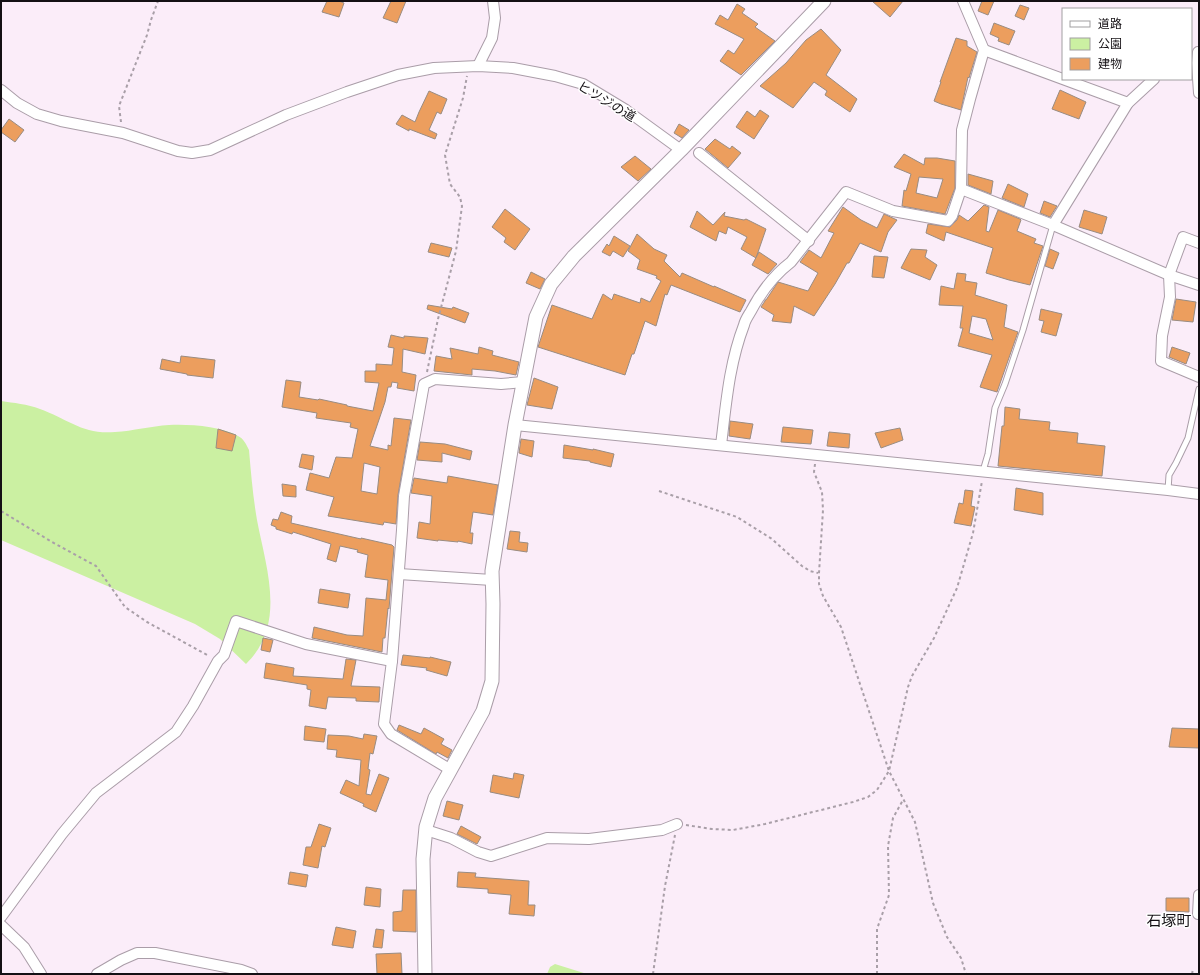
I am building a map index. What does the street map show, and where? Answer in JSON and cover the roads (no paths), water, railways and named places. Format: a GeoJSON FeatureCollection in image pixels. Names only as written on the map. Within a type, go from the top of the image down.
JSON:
{"type":"FeatureCollection","features":[{"type":"Feature","properties":{"kind":"street"},"geometry":{"type":"LineString","coordinates":[[473,66],[492,38],[495,18],[493,1]]}},
{"type":"Feature","properties":{"kind":"street"},"geometry":{"type":"LineString","coordinates":[[425,974],[423,859],[426,830],[435,798],[483,711],[492,681],[492,571],[515,425],[536,317],[551,284],[574,256],[681,150],[824,1]]}},
{"type":"Feature","properties":{"kind":"street"},"geometry":{"type":"LineString","coordinates":[[721,445],[725,406],[732,366],[744,324],[759,296],[780,271],[791,262],[809,241],[846,192],[893,211],[948,221],[952,216],[961,189],[962,130],[984,50],[962,1]]}},
{"type":"Feature","properties":{"kind":"street"},"geometry":{"type":"LineString","coordinates":[[984,50],[1062,79]]}},
{"type":"Feature","properties":{"kind":"street"},"geometry":{"type":"LineString","coordinates":[[1196,53],[1199,93]]}},
{"type":"Feature","properties":{"kind":"street","name":"ヒツジの道"},"geometry":{"type":"LineString","coordinates":[[1,90],[17,103],[37,114],[62,121],[123,133],[178,151],[192,153],[210,150],[286,115],[398,75],[434,68],[473,66],[513,68],[555,76],[583,84],[626,110],[681,150]]}},
{"type":"Feature","properties":{"kind":"street"},"geometry":{"type":"LineString","coordinates":[[1066,80],[1128,103]]}},
{"type":"Feature","properties":{"kind":"street"},"geometry":{"type":"LineString","coordinates":[[1053,224],[1128,103],[1153,80]]}},
{"type":"Feature","properties":{"kind":"street"},"geometry":{"type":"LineString","coordinates":[[699,153],[809,241]]}},
{"type":"Feature","properties":{"kind":"street"},"geometry":{"type":"LineString","coordinates":[[961,189],[1053,224],[1169,275],[1199,284]]}},
{"type":"Feature","properties":{"kind":"street"},"geometry":{"type":"LineString","coordinates":[[1199,243],[1183,237],[1169,275],[1170,297],[1162,336],[1161,361],[1199,378]]}},
{"type":"Feature","properties":{"kind":"street"},"geometry":{"type":"LineString","coordinates":[[451,770],[391,734],[384,724],[392,661],[404,496],[424,384],[435,379],[501,384],[523,382]]}},
{"type":"Feature","properties":{"kind":"street"},"geometry":{"type":"LineString","coordinates":[[515,425],[1199,494]]}},
{"type":"Feature","properties":{"kind":"street"},"geometry":{"type":"LineString","coordinates":[[399,574],[492,580]]}},
{"type":"Feature","properties":{"kind":"street"},"geometry":{"type":"LineString","coordinates":[[1,917],[62,834],[96,792],[176,732],[193,706],[218,661],[224,655],[236,621],[306,644],[392,661]]}},
{"type":"Feature","properties":{"kind":"street"},"geometry":{"type":"LineString","coordinates":[[426,830],[451,838],[478,852],[492,856],[547,838],[589,839],[662,830],[677,824]]}},
{"type":"Feature","properties":{"kind":"street"},"geometry":{"type":"LineString","coordinates":[[1199,895],[1199,914]]}},
{"type":"Feature","properties":{"kind":"street"},"geometry":{"type":"LineString","coordinates":[[1,925],[24,947],[41,974]]}},
{"type":"Feature","properties":{"kind":"street"},"geometry":{"type":"LineString","coordinates":[[98,974],[137,953],[155,953],[241,970],[252,974]]}},
{"type":"Feature","properties":{"kind":"lane"},"geometry":{"type":"LineString","coordinates":[[984,472],[995,408],[1005,384],[1023,330],[1053,224]]}},
{"type":"Feature","properties":{"kind":"lane"},"geometry":{"type":"LineString","coordinates":[[1168,490],[1169,475],[1188,438],[1199,389]]}},
{"type":"Feature","properties":{"kind":"district","name":"石塚町"},"geometry":{"type":"Point","coordinates":[1169,920]}}]}
